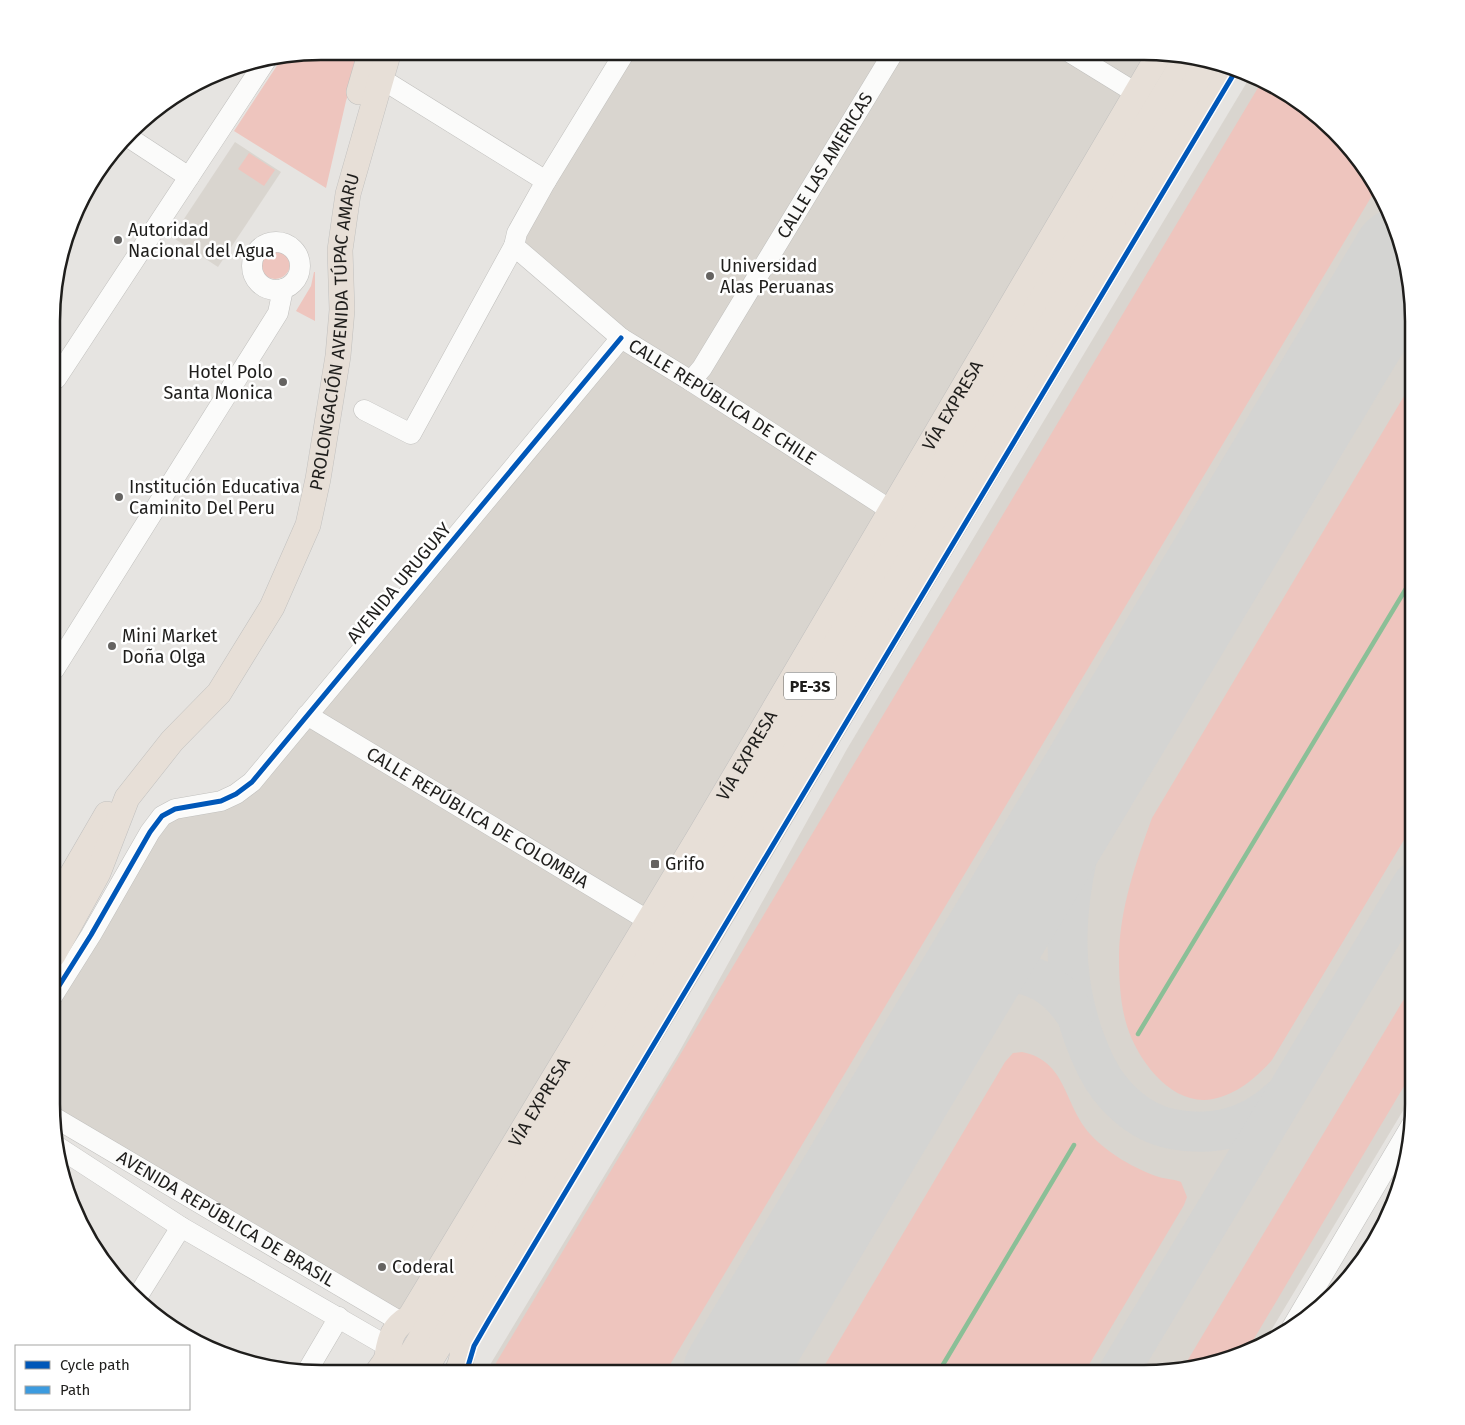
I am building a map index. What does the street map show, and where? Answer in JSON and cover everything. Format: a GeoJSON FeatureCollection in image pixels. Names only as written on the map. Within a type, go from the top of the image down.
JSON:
{"type":"FeatureCollection","features":[{"type":"Feature","properties":{"kind":"main road","name":"PROLONGACIÓN AVENIDA TÚPAC AMARU"},"geometry":{"type":"LineString","coordinates":[[107,815],[119,789],[138,760],[160,734],[198,698],[232,653],[272,576],[298,514],[306,488],[320,391],[325,334],[323,265],[331,202],[368,60]]}},
{"type":"Feature","properties":{"kind":"main road","name":"PROLONGACIÓN AVENIDA TÚPAC AMARU"},"geometry":{"type":"LineString","coordinates":[[60,935],[98,872],[127,798],[172,741],[219,693],[272,607],[308,525],[318,479],[338,356],[342,310],[340,250],[348,194],[386,60]]}},
{"type":"Feature","properties":{"kind":"main road","name":"VÍA EXPRESA"},"geometry":{"type":"LineString","coordinates":[[425,1365],[432,1325],[621,968],[1156,61]]}},
{"type":"Feature","properties":{"kind":"main road","name":"VÍA EXPRESA"},"geometry":{"type":"LineString","coordinates":[[432,1325],[622,1022],[754,800],[1183,63]]}},
{"type":"Feature","properties":{"kind":"main road","name":"VÍA EXPRESA"},"geometry":{"type":"LineString","coordinates":[[754,800],[1204,67]]}},
{"type":"Feature","properties":{"kind":"main road","name":"VÍA EXPRESA"},"geometry":{"type":"LineString","coordinates":[[389,1364],[432,1325],[672,997],[1224,73]]}},
{"type":"Feature","properties":{"kind":"main road"},"geometry":{"type":"LineString","coordinates":[[702,832],[754,800]]}},
{"type":"Feature","properties":{"kind":"main road"},"geometry":{"type":"LineString","coordinates":[[754,800],[754,862]]}},
{"type":"Feature","properties":{"kind":"main road"},"geometry":{"type":"LineString","coordinates":[[60,892],[107,815]]}},
{"type":"Feature","properties":{"kind":"main road"},"geometry":{"type":"LineString","coordinates":[[60,932],[95,854],[107,815]]}},
{"type":"Feature","properties":{"kind":"main road"},"geometry":{"type":"LineString","coordinates":[[621,968],[622,1022],[672,997]]}},
{"type":"Feature","properties":{"kind":"main road"},"geometry":{"type":"LineString","coordinates":[[432,1325],[462,1355],[459,1365]]}},
{"type":"Feature","properties":{"kind":"main road","name":"VÍA EXPRESA"},"geometry":{"type":"LineString","coordinates":[[389,1364],[395,1328],[432,1325]]}},
{"type":"Feature","properties":{"kind":"street"},"geometry":{"type":"LineString","coordinates":[[364,410],[411,434],[514,246],[517,233],[618,60]]}},
{"type":"Feature","properties":{"kind":"street","name":"CALLE LAS AMERICAS"},"geometry":{"type":"LineString","coordinates":[[691,381],[707,360],[890,60]]}},
{"type":"Feature","properties":{"kind":"street"},"geometry":{"type":"LineString","coordinates":[[1082,60],[1136,93]]}},
{"type":"Feature","properties":{"kind":"street"},"geometry":{"type":"LineString","coordinates":[[60,373],[261,67]]}},
{"type":"Feature","properties":{"kind":"street"},"geometry":{"type":"LineString","coordinates":[[380,78],[546,181]]}},
{"type":"Feature","properties":{"kind":"street"},"geometry":{"type":"LineString","coordinates":[[133,140],[189,177]]}},
{"type":"Feature","properties":{"kind":"street","name":"CALLE REPÚBLICA DE CHILE"},"geometry":{"type":"LineString","coordinates":[[514,246],[621,338],[892,511]]}},
{"type":"Feature","properties":{"kind":"street"},"geometry":{"type":"LineString","coordinates":[[60,660],[278,312],[283,288]]}},
{"type":"Feature","properties":{"kind":"street","name":"AVENIDA URUGUAY"},"geometry":{"type":"LineString","coordinates":[[60,984],[91,935],[150,832],[162,816],[175,809],[221,801],[236,794],[252,782],[621,338]]}},
{"type":"Feature","properties":{"kind":"street","name":"CALLE REPÚBLICA DE COLOMBIA"},"geometry":{"type":"LineString","coordinates":[[307,715],[649,921]]}},
{"type":"Feature","properties":{"kind":"street","name":"AVENIDA REPÚBLICA DE BRASIL"},"geometry":{"type":"LineString","coordinates":[[61,1121],[176,1189],[432,1325]]}},
{"type":"Feature","properties":{"kind":"street"},"geometry":{"type":"LineString","coordinates":[[1300,1313],[1403,1140]]}},
{"type":"Feature","properties":{"kind":"street","name":"AVENIDA REPÚBLICA DE BRASIL"},"geometry":{"type":"LineString","coordinates":[[64,1151],[181,1227],[339,1317],[389,1364]]}},
{"type":"Feature","properties":{"kind":"street"},"geometry":{"type":"LineString","coordinates":[[160,1213],[176,1189]]}},
{"type":"Feature","properties":{"kind":"street"},"geometry":{"type":"LineString","coordinates":[[140,1293],[181,1227]]}},
{"type":"Feature","properties":{"kind":"street"},"geometry":{"type":"LineString","coordinates":[[311,1364],[339,1317]]}},
{"type":"Feature","properties":{"kind":"shaded area"},"geometry":{"type":"Polygon","coordinates":[[[321,60],[359,60],[346,101],[326,188],[234,131],[278,64],[321,60]]]}},
{"type":"Feature","properties":{"kind":"shaded area"},"geometry":{"type":"Polygon","coordinates":[[[623,60],[1144,60],[1174,62],[415,1338],[187,1204],[61,1126],[60,975],[151,834],[183,805],[244,785],[622,343],[507,253],[623,60]]]}},
{"type":"Feature","properties":{"kind":"shaded area"},"geometry":{"type":"Polygon","coordinates":[[[1247,82],[1289,104],[1329,136],[1361,176],[1385,221],[1396,253],[1403,287],[1405,321],[1405,1104],[1405,1108],[1270,1332],[1244,1345],[1212,1356],[1178,1363],[1144,1365],[490,1365],[678,1054],[847,749],[1247,82]]]}},
{"type":"Feature","properties":{"kind":"shaded area"},"geometry":{"type":"Polygon","coordinates":[[[1259,87],[1275,95],[1303,114],[1329,136],[1351,162],[1372,195],[670,1365],[495,1365],[1259,87]]]}},
{"type":"Feature","properties":{"kind":"shaded area"},"geometry":{"type":"Polygon","coordinates":[[[235,142],[281,172],[218,267],[172,237],[235,142]]]}},
{"type":"Feature","properties":{"kind":"shaded area"},"geometry":{"type":"Polygon","coordinates":[[[249,153],[275,170],[264,186],[238,169],[249,153]]]}},
{"type":"Feature","properties":{"kind":"shaded area"},"geometry":{"type":"Polygon","coordinates":[[[275,249],[281,250],[289,258],[289,270],[281,278],[275,279],[269,278],[261,270],[260,264],[261,258],[269,250],[275,249]]]}},
{"type":"Feature","properties":{"kind":"shaded area"},"geometry":{"type":"Polygon","coordinates":[[[314,272],[315,321],[296,311],[311,286],[314,272]]]}},
{"type":"Feature","properties":{"kind":"shaded area"},"geometry":{"type":"Polygon","coordinates":[[[1405,394],[1405,838],[1272,1060],[1253,1079],[1222,1097],[1198,1100],[1184,1096],[1171,1089],[1148,1067],[1132,1040],[1127,1026],[1121,1000],[1120,982],[1119,955],[1122,920],[1135,868],[1152,818],[1405,394]]]}},
{"type":"Feature","properties":{"kind":"shaded area"},"geometry":{"type":"Polygon","coordinates":[[[1405,997],[1405,1084],[1253,1341],[1212,1356],[1187,1361],[1405,997]]]}},
{"type":"Feature","properties":{"kind":"shaded area"},"geometry":{"type":"Polygon","coordinates":[[[1022,1052],[1037,1057],[1048,1064],[1063,1085],[1081,1122],[1097,1141],[1113,1154],[1140,1170],[1181,1182],[1187,1197],[1089,1365],[825,1365],[1005,1062],[1013,1053],[1022,1052]]]}},
{"type":"Feature","properties":{"kind":"waterway"},"geometry":{"type":"LineString","coordinates":[[1138,1034],[1405,590]]}},
{"type":"Feature","properties":{"kind":"waterway"},"geometry":{"type":"LineString","coordinates":[[943,1365],[1074,1145]]}},
{"type":"Feature","properties":{"kind":"taxiway"},"geometry":{"type":"LineString","coordinates":[[1105,752],[1083,831],[1075,870],[1069,909],[1067,948],[1071,987],[1080,1026],[1096,1066],[1109,1087],[1127,1106],[1148,1121],[1172,1129],[1202,1132],[1230,1128],[1256,1117],[1280,1099]]}},
{"type":"Feature","properties":{"kind":"taxiway"},"geometry":{"type":"LineString","coordinates":[[1123,1365],[1405,896]]}},
{"type":"Feature","properties":{"kind":"taxiway"},"geometry":{"type":"LineString","coordinates":[[949,1014],[964,996],[977,985],[995,976],[1008,973],[1021,974],[1045,983],[1056,991],[1074,1012]]}},
{"type":"Feature","properties":{"kind":"runway"},"geometry":{"type":"LineString","coordinates":[[738,1365],[1398,263]]}},
{"type":"Feature","properties":{"kind":"cycle path"},"geometry":{"type":"LineString","coordinates":[[468,1365],[474,1346],[489,1320],[1233,76]]}},
{"type":"Feature","properties":{"kind":"cycle path"},"geometry":{"type":"LineString","coordinates":[[60,984],[91,935],[150,832],[162,816],[175,809],[221,801],[236,794],[252,782],[621,338]]}},
{"type":"Feature","properties":{"kind":"place","name":"Autoridad Nacional del Agua"},"geometry":{"type":"Point","coordinates":[118,240]}},
{"type":"Feature","properties":{"kind":"place","name":"Universidad Alas Peruanas"},"geometry":{"type":"Point","coordinates":[710,276]}},
{"type":"Feature","properties":{"kind":"place","name":"Hotel Polo Santa Monica"},"geometry":{"type":"Point","coordinates":[283,382]}},
{"type":"Feature","properties":{"kind":"place","name":"Institución Educativa Caminito Del Peru"},"geometry":{"type":"Point","coordinates":[119,497]}},
{"type":"Feature","properties":{"kind":"place","name":"Mini Market Doña Olga"},"geometry":{"type":"Point","coordinates":[112,646]}},
{"type":"Feature","properties":{"kind":"place","name":"Grifo"},"geometry":{"type":"Point","coordinates":[655,864]}},
{"type":"Feature","properties":{"kind":"place","name":"Coderal"},"geometry":{"type":"Point","coordinates":[382,1267]}}]}
